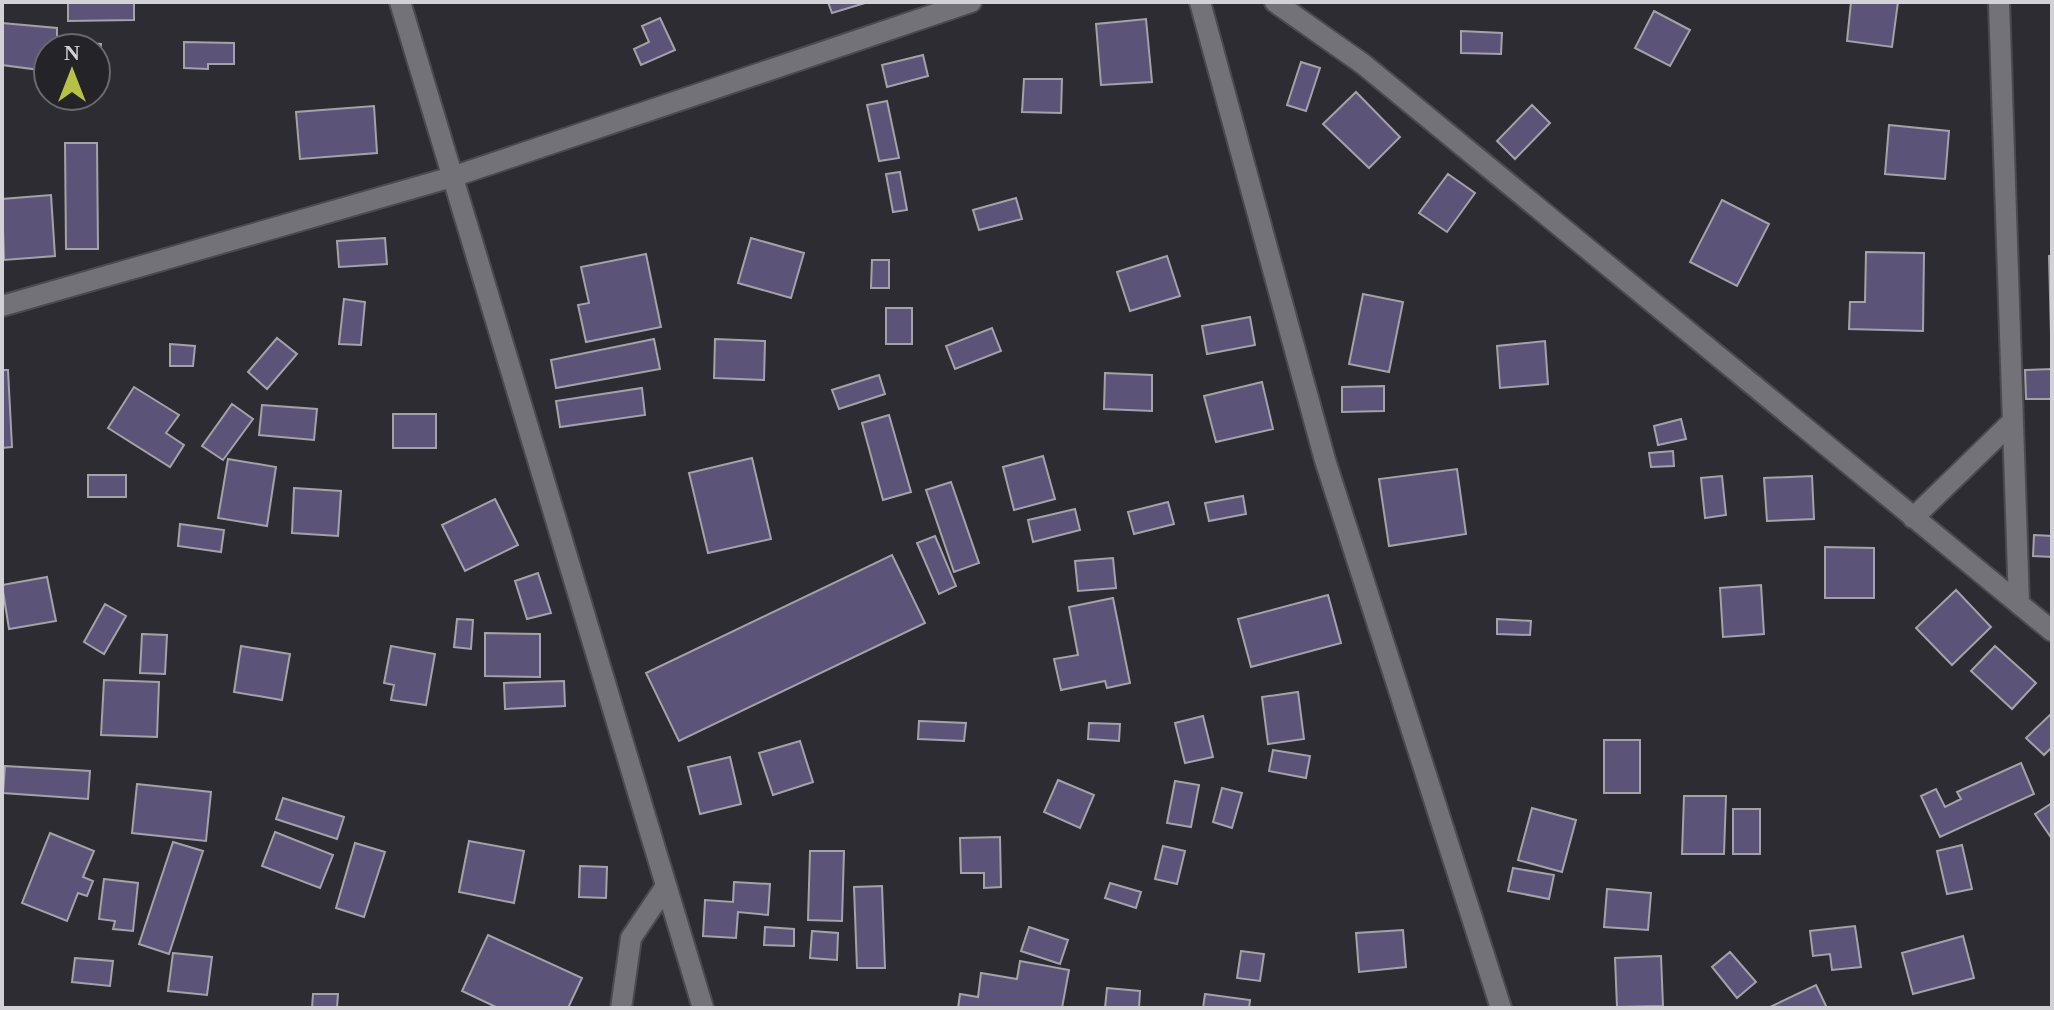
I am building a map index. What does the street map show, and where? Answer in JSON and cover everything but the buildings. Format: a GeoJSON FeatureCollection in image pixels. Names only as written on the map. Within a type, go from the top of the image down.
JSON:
{"type":"FeatureCollection","features":[{"type":"Feature","properties":{"kind":"street"},"geometry":{"type":"LineString","coordinates":[[400,2],[703,1008]]}},
{"type":"Feature","properties":{"kind":"street"},"geometry":{"type":"LineString","coordinates":[[2,306],[452,177],[971,2]]}},
{"type":"Feature","properties":{"kind":"street"},"geometry":{"type":"LineString","coordinates":[[1200,2],[1325,460],[1501,1008]]}},
{"type":"Feature","properties":{"kind":"street"},"geometry":{"type":"LineString","coordinates":[[1275,2],[1363,64],[2052,631]]}},
{"type":"Feature","properties":{"kind":"street"},"geometry":{"type":"LineString","coordinates":[[1999,2],[2019,604]]}},
{"type":"Feature","properties":{"kind":"street"},"geometry":{"type":"LineString","coordinates":[[1913,518],[2013,421]]}},
{"type":"Feature","properties":{"kind":"street"},"geometry":{"type":"LineString","coordinates":[[621,1008],[631,938],[666,886]]}}]}
